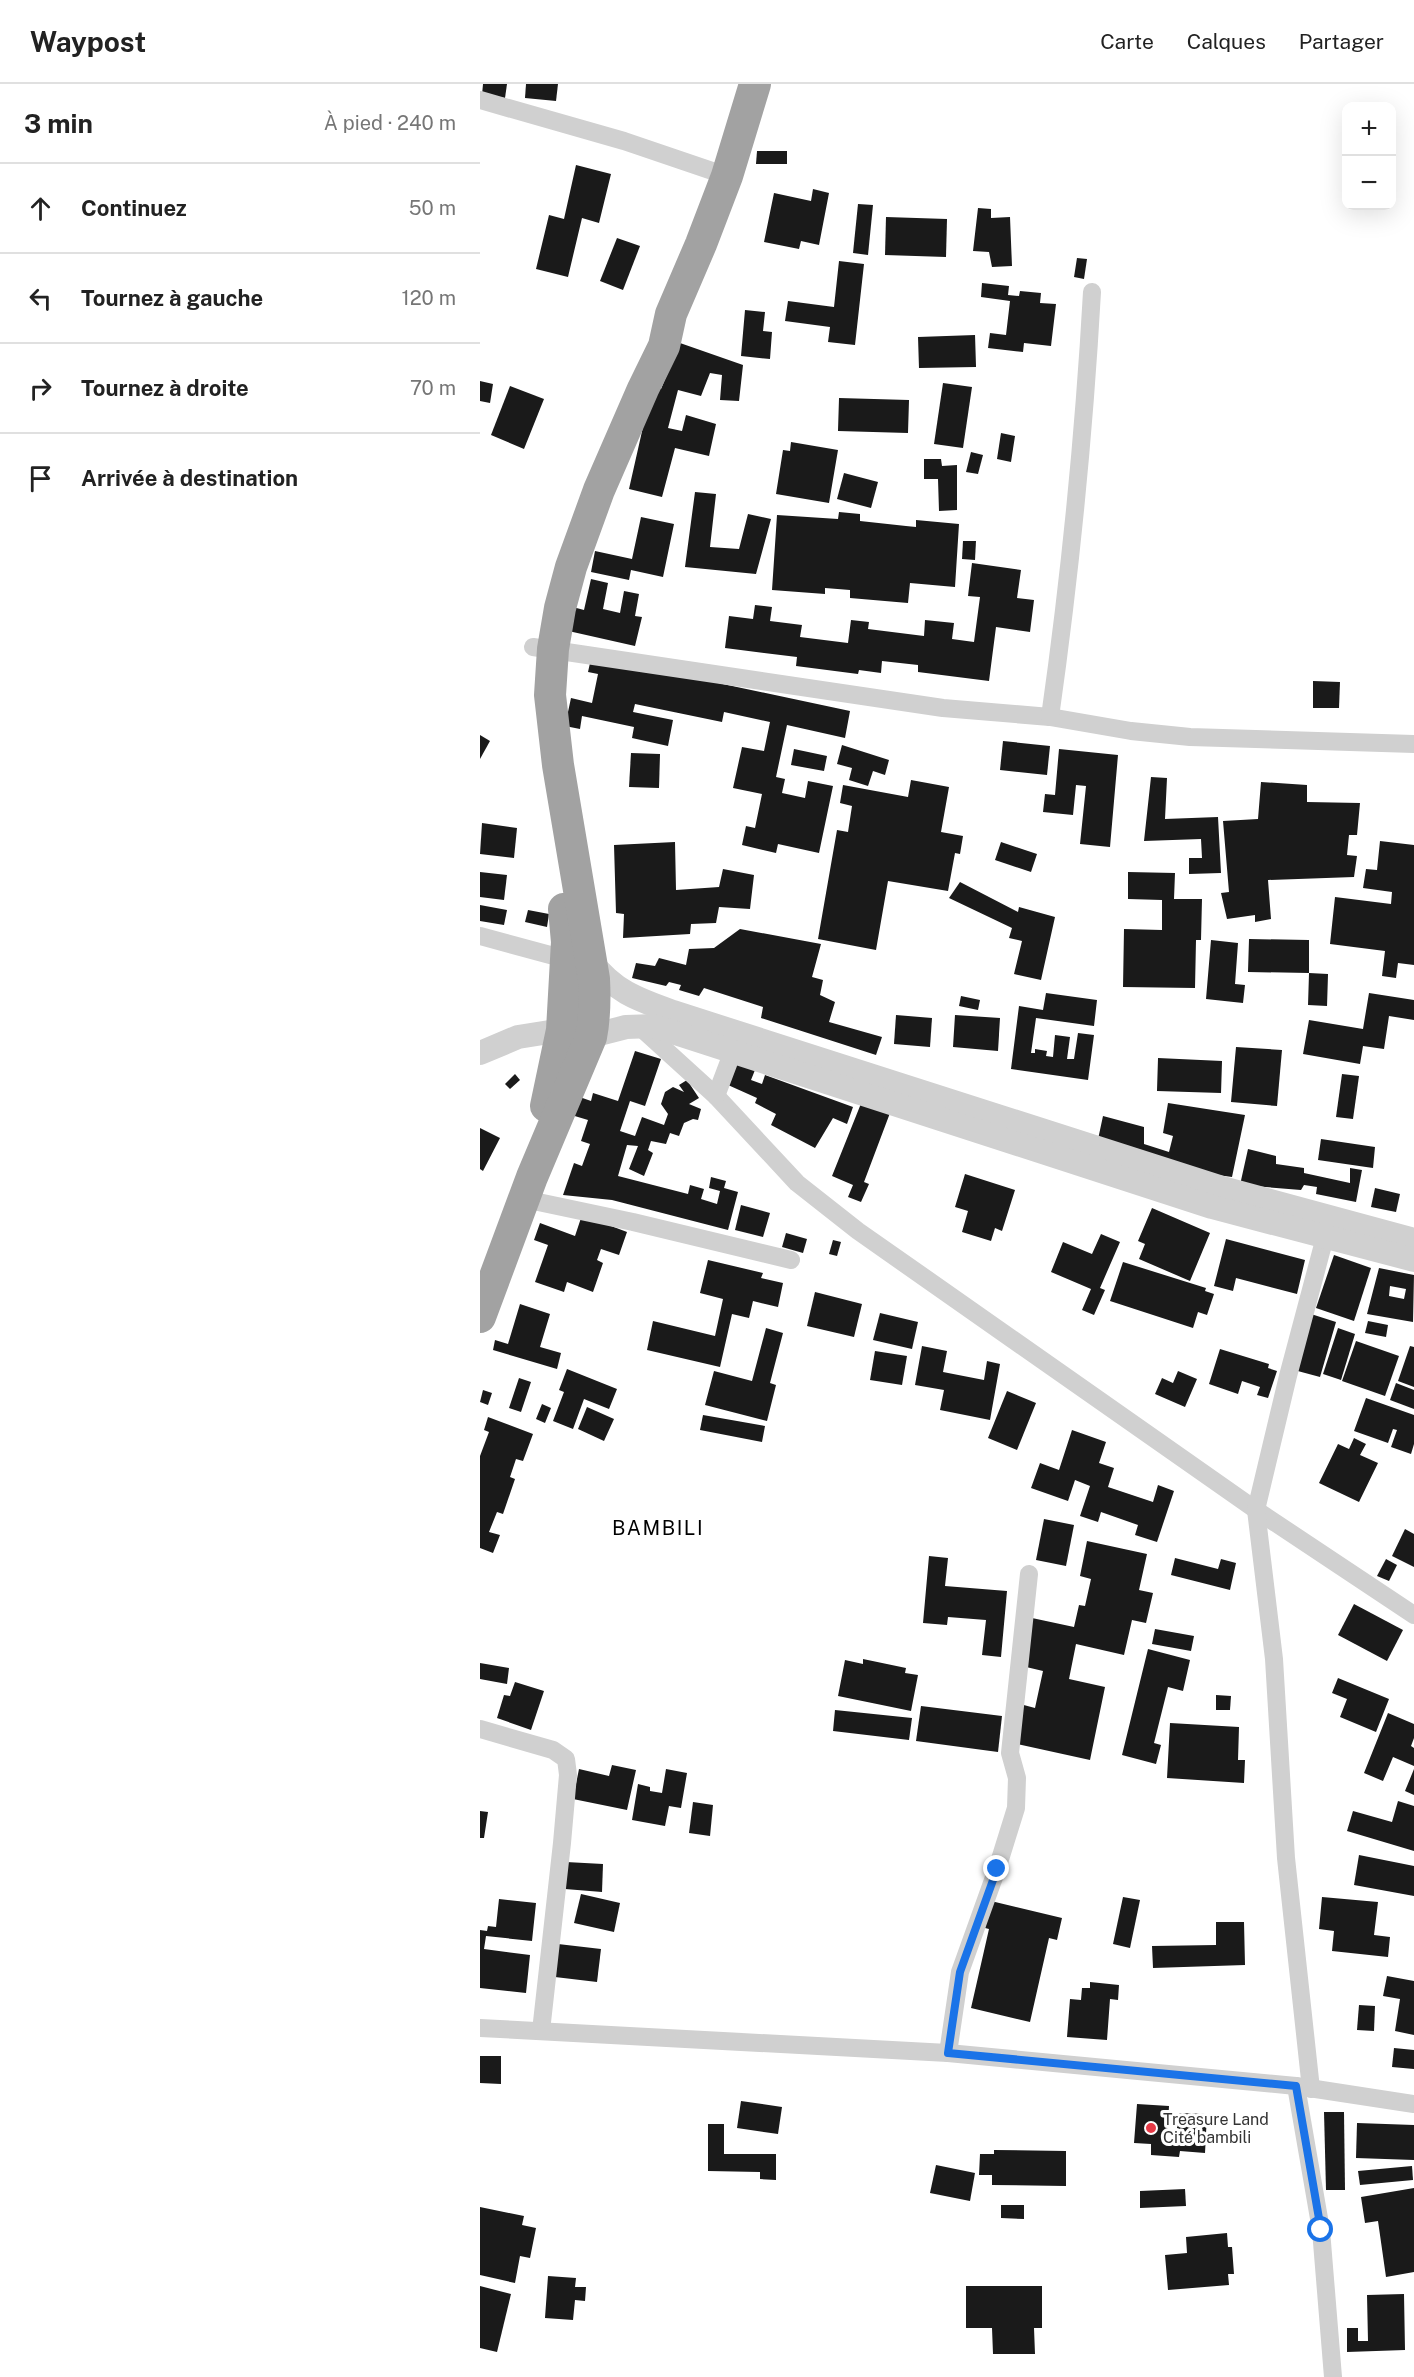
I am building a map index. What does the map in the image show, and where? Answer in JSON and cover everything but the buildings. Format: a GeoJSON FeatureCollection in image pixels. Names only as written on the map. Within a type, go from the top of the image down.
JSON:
{"type":"FeatureCollection","features":[{"type":"Feature","properties":{"kind":"highway"},"geometry":{"type":"LineString","coordinates":[[480,1317],[528,1188],[577,1033],[595,1001],[573,960],[554,730],[543,648],[560,608],[571,567],[599,490],[664,346],[671,314],[727,176],[755,84]]}},
{"type":"Feature","properties":{"kind":"street"},"geometry":{"type":"LineString","coordinates":[[480,100],[624,141],[727,176]]}},
{"type":"Feature","properties":{"kind":"street"},"geometry":{"type":"LineString","coordinates":[[1050,717],[1068,586],[1084,429],[1092,292]]}},
{"type":"Feature","properties":{"kind":"street"},"geometry":{"type":"LineString","coordinates":[[543,648],[943,708],[1050,717],[1131,731],[1190,738],[1414,744]]}},
{"type":"Feature","properties":{"kind":"street"},"geometry":{"type":"LineString","coordinates":[[480,936],[573,960],[632,998],[673,1012],[1218,1187],[1414,1240]]}},
{"type":"Feature","properties":{"kind":"street"},"geometry":{"type":"LineString","coordinates":[[639,1026],[716,1096],[797,1183],[858,1231],[1256,1510],[1414,1615]]}},
{"type":"Feature","properties":{"kind":"street"},"geometry":{"type":"LineString","coordinates":[[480,1053],[518,1037],[639,1026],[670,1030],[1212,1207],[1414,1260]]}},
{"type":"Feature","properties":{"kind":"street"},"geometry":{"type":"LineString","coordinates":[[716,1096],[733,1051]]}},
{"type":"Feature","properties":{"kind":"street"},"geometry":{"type":"LineString","coordinates":[[528,1188],[643,1224],[791,1260]]}},
{"type":"Feature","properties":{"kind":"street"},"geometry":{"type":"LineString","coordinates":[[1325,1237],[1288,1376],[1256,1510],[1274,1659],[1303,2088],[1321,2230],[1333,2377]]}},
{"type":"Feature","properties":{"kind":"street"},"geometry":{"type":"LineString","coordinates":[[948,2053],[960,1972],[1016,1808],[1017,1778],[1010,1753],[1029,1574]]}},
{"type":"Feature","properties":{"kind":"street"},"geometry":{"type":"LineString","coordinates":[[480,1729],[553,1750],[566,1759],[568,1775],[562,1843],[541,2031]]}},
{"type":"Feature","properties":{"kind":"street"},"geometry":{"type":"LineString","coordinates":[[480,2028],[948,2053],[1303,2088],[1414,2104]]}},
{"type":"Feature","properties":{"kind":"place","name":"Treasure Land Cité bambili"},"geometry":{"type":"Point","coordinates":[1151,2128]}},
{"type":"Feature","properties":{"kind":"district","name":"BAMBILI"},"geometry":{"type":"Point","coordinates":[658,1528]}},
{"type":"Feature","properties":{"kind":"route"},"geometry":{"type":"LineString","coordinates":[[997,1869],[960,1972],[948,2053],[1296,2086],[1321,2230]]}}]}
